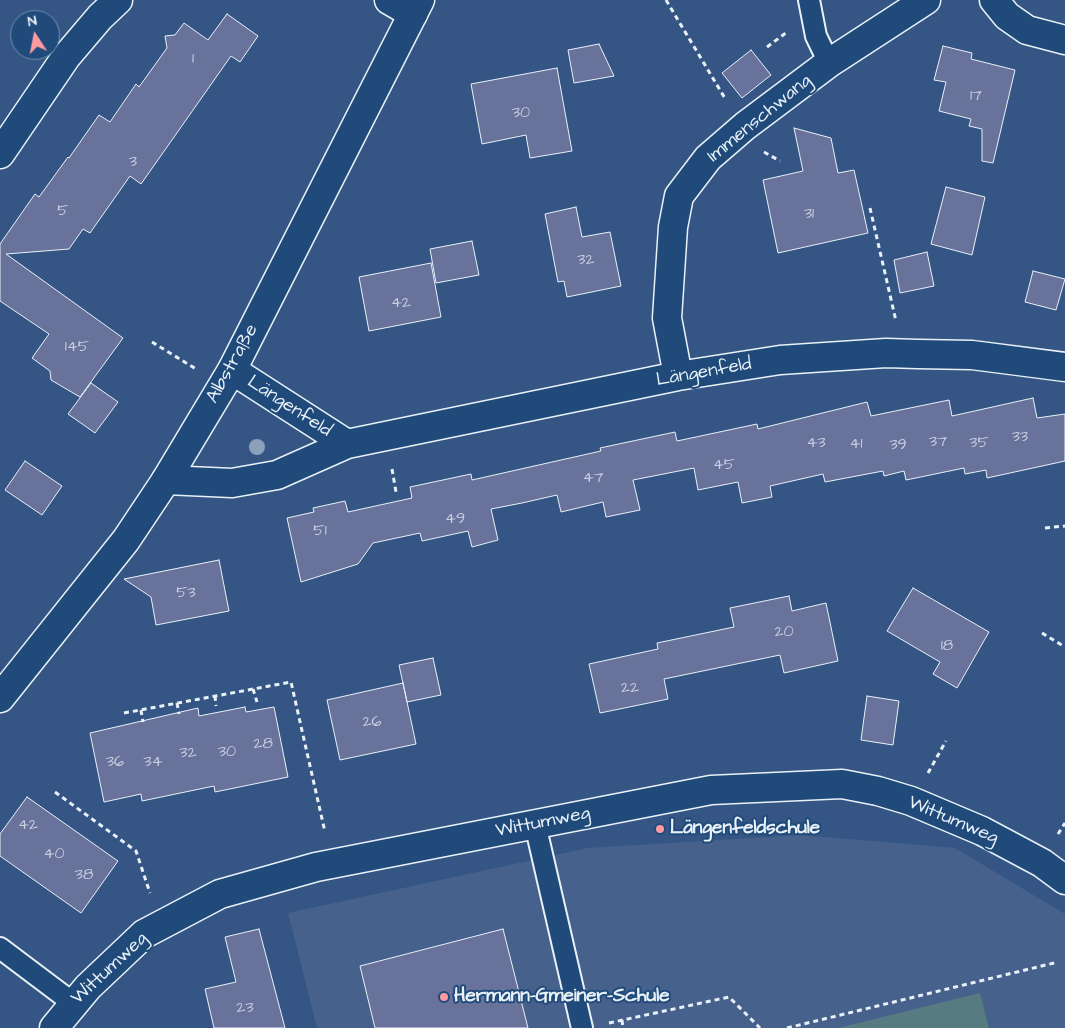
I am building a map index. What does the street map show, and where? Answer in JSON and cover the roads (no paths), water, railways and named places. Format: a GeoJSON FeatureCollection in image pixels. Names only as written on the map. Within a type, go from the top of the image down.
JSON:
{"type":"FeatureCollection","features":[{"type":"Feature","properties":{"kind":"street"},"geometry":{"type":"LineString","coordinates":[[0,154],[66,58],[100,17],[118,0]]}},
{"type":"Feature","properties":{"kind":"street"},"geometry":{"type":"LineString","coordinates":[[389,0],[416,7]]}},
{"type":"Feature","properties":{"kind":"street","name":"Immenschwang"},"geometry":{"type":"LineString","coordinates":[[678,376],[667,318],[673,227],[679,196],[708,158],[745,126],[829,63],[926,0]]}},
{"type":"Feature","properties":{"kind":"street"},"geometry":{"type":"LineString","coordinates":[[994,0],[1007,16],[1026,30],[1065,40]]}},
{"type":"Feature","properties":{"kind":"street","name":"Albstraße"},"geometry":{"type":"LineString","coordinates":[[0,698],[126,540],[166,480],[232,370],[416,7]]}},
{"type":"Feature","properties":{"kind":"street","name":"Längenfeld"},"geometry":{"type":"LineString","coordinates":[[166,480],[232,483],[277,475],[347,444],[678,376],[780,360],[903,354],[972,356],[1065,367]]}},
{"type":"Feature","properties":{"kind":"street","name":"Längenfeld"},"geometry":{"type":"LineString","coordinates":[[232,370],[347,444]]}},
{"type":"Feature","properties":{"kind":"street","name":"Wittumweg"},"geometry":{"type":"LineString","coordinates":[[54,1028],[73,1002],[144,934],[220,894],[332,864],[711,790],[842,784],[878,791],[911,801],[982,831],[1042,863],[1065,880]]}},
{"type":"Feature","properties":{"kind":"lane"},"geometry":{"type":"LineString","coordinates":[[809,0],[816,36],[829,63]]}},
{"type":"Feature","properties":{"kind":"lane"},"geometry":{"type":"LineString","coordinates":[[534,824],[582,1028]]}},
{"type":"Feature","properties":{"kind":"lane"},"geometry":{"type":"LineString","coordinates":[[0,948],[73,1002]]}},
{"type":"Feature","properties":{"kind":"place","name":"Längenfeldschule"},"geometry":{"type":"Point","coordinates":[660,829]}},
{"type":"Feature","properties":{"kind":"place","name":"Hermann-Gmeiner-Schule"},"geometry":{"type":"Point","coordinates":[444,997]}}]}
